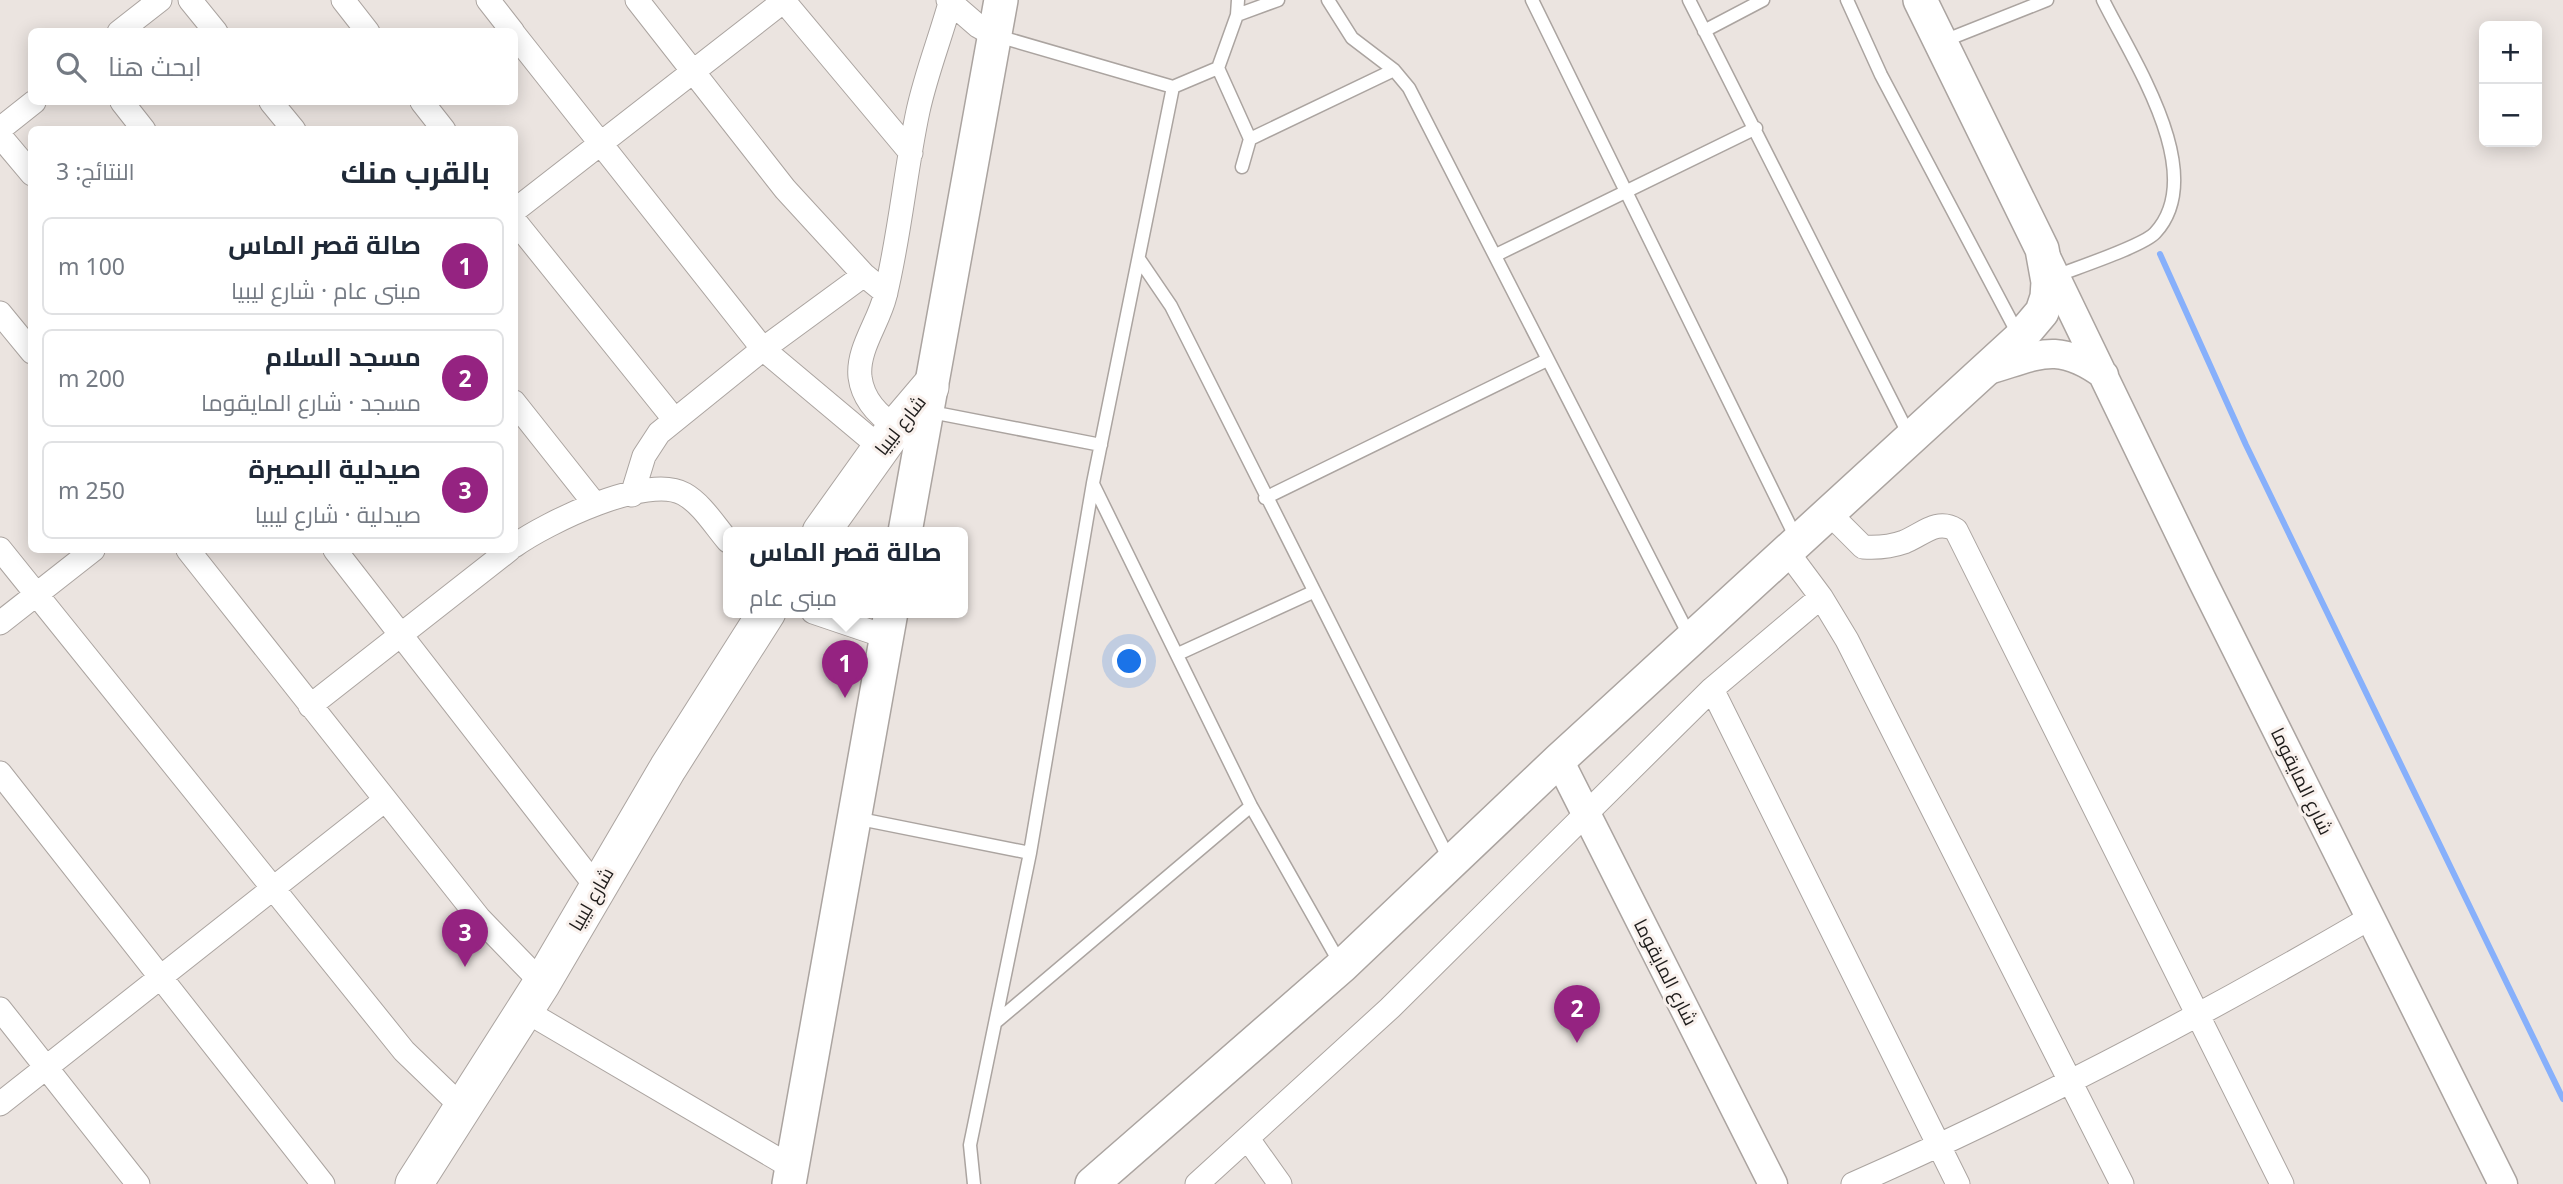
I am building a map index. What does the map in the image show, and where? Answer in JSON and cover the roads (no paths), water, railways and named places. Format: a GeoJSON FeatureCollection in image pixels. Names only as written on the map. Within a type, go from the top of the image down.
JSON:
{"type":"FeatureCollection","features":[{"type":"Feature","properties":{"kind":"main road"},"geometry":{"type":"LineString","coordinates":[[905,527],[908,418],[1000,0]]}},
{"type":"Feature","properties":{"kind":"main road"},"geometry":{"type":"LineString","coordinates":[[1092,1184],[1342,966],[1450,861],[1791,545],[1985,371],[2020,338],[2042,312],[2047,297],[2049,262],[1920,0]]}},
{"type":"Feature","properties":{"kind":"main road","name":"شارع ليبيا"},"geometry":{"type":"LineString","coordinates":[[825,527],[908,418]]}},
{"type":"Feature","properties":{"kind":"main road","name":"شارع ليبيا"},"geometry":{"type":"LineString","coordinates":[[414,1184],[533,997],[668,768],[763,618]]}},
{"type":"Feature","properties":{"kind":"main road"},"geometry":{"type":"LineString","coordinates":[[791,1176],[889,625]]}},
{"type":"Feature","properties":{"kind":"street"},"geometry":{"type":"LineString","coordinates":[[124,28],[160,0]]}},
{"type":"Feature","properties":{"kind":"street"},"geometry":{"type":"LineString","coordinates":[[190,0],[213,28]]}},
{"type":"Feature","properties":{"kind":"street"},"geometry":{"type":"LineString","coordinates":[[344,0],[365,28]]}},
{"type":"Feature","properties":{"kind":"street"},"geometry":{"type":"LineString","coordinates":[[488,0],[510,28]]}},
{"type":"Feature","properties":{"kind":"street"},"geometry":{"type":"LineString","coordinates":[[637,0],[785,189],[864,275],[886,293]]}},
{"type":"Feature","properties":{"kind":"street"},"geometry":{"type":"LineString","coordinates":[[518,208],[784,0],[911,153]]}},
{"type":"Feature","properties":{"kind":"street"},"geometry":{"type":"LineString","coordinates":[[908,418],[880,417],[867,399],[860,377],[862,357],[880,316],[886,293],[924,83],[949,2],[978,26],[994,35]]}},
{"type":"Feature","properties":{"kind":"street"},"geometry":{"type":"LineString","coordinates":[[518,38],[763,349],[908,418]]}},
{"type":"Feature","properties":{"kind":"street"},"geometry":{"type":"LineString","coordinates":[[0,129],[29,105]]}},
{"type":"Feature","properties":{"kind":"street"},"geometry":{"type":"LineString","coordinates":[[124,105],[141,126]]}},
{"type":"Feature","properties":{"kind":"street"},"geometry":{"type":"LineString","coordinates":[[273,105],[291,126]]}},
{"type":"Feature","properties":{"kind":"street"},"geometry":{"type":"LineString","coordinates":[[424,105],[441,126]]}},
{"type":"Feature","properties":{"kind":"street"},"geometry":{"type":"LineString","coordinates":[[0,136],[28,169]]}},
{"type":"Feature","properties":{"kind":"street"},"geometry":{"type":"LineString","coordinates":[[518,225],[674,419]]}},
{"type":"Feature","properties":{"kind":"street","name":"شارع المايقوما"},"geometry":{"type":"LineString","coordinates":[[2049,262],[2503,1184]]}},
{"type":"Feature","properties":{"kind":"street"},"geometry":{"type":"LineString","coordinates":[[632,495],[644,456],[659,433],[763,349],[864,275]]}},
{"type":"Feature","properties":{"kind":"street"},"geometry":{"type":"LineString","coordinates":[[0,313],[28,347]]}},
{"type":"Feature","properties":{"kind":"street"},"geometry":{"type":"LineString","coordinates":[[1985,371],[2052,352],[2084,360],[2104,375]]}},
{"type":"Feature","properties":{"kind":"street"},"geometry":{"type":"LineString","coordinates":[[518,407],[594,503]]}},
{"type":"Feature","properties":{"kind":"street"},"geometry":{"type":"LineString","coordinates":[[518,543],[565,515],[594,503],[665,489],[683,493],[699,506],[723,535]]}},
{"type":"Feature","properties":{"kind":"street"},"geometry":{"type":"LineString","coordinates":[[1828,512],[1863,547],[1883,548],[1904,542],[1937,526],[1948,525],[1956,530],[2283,1184]]}},
{"type":"Feature","properties":{"kind":"street"},"geometry":{"type":"LineString","coordinates":[[1791,545],[1847,640],[2122,1184]]}},
{"type":"Feature","properties":{"kind":"street"},"geometry":{"type":"LineString","coordinates":[[0,549],[274,886],[404,1051],[461,1107]]}},
{"type":"Feature","properties":{"kind":"street"},"geometry":{"type":"LineString","coordinates":[[0,623],[89,553]]}},
{"type":"Feature","properties":{"kind":"street"},"geometry":{"type":"LineString","coordinates":[[190,553],[479,918],[533,997],[791,1176]]}},
{"type":"Feature","properties":{"kind":"street"},"geometry":{"type":"LineString","coordinates":[[337,553],[598,888]]}},
{"type":"Feature","properties":{"kind":"street"},"geometry":{"type":"LineString","coordinates":[[310,706],[401,635],[494,554]]}},
{"type":"Feature","properties":{"kind":"street"},"geometry":{"type":"LineString","coordinates":[[1197,1184],[1390,1008],[1712,689],[1821,597]]}},
{"type":"Feature","properties":{"kind":"street"},"geometry":{"type":"LineString","coordinates":[[848,618],[889,625]]}},
{"type":"Feature","properties":{"kind":"street"},"geometry":{"type":"LineString","coordinates":[[1712,689],[1958,1184]]}},
{"type":"Feature","properties":{"kind":"street","name":"شارع المايقوما"},"geometry":{"type":"LineString","coordinates":[[1559,760],[1773,1184]]}},
{"type":"Feature","properties":{"kind":"street"},"geometry":{"type":"LineString","coordinates":[[0,774],[323,1184]]}},
{"type":"Feature","properties":{"kind":"street"},"geometry":{"type":"LineString","coordinates":[[0,1104],[385,800]]}},
{"type":"Feature","properties":{"kind":"street"},"geometry":{"type":"LineString","coordinates":[[1853,1184],[1940,1146],[2200,1016],[2370,918]]}},
{"type":"Feature","properties":{"kind":"street"},"geometry":{"type":"LineString","coordinates":[[0,1009],[138,1184]]}},
{"type":"Feature","properties":{"kind":"street"},"geometry":{"type":"LineString","coordinates":[[1248,1139],[1280,1184]]}},
{"type":"Feature","properties":{"kind":"lane"},"geometry":{"type":"LineString","coordinates":[[1237,0],[1237,15],[1218,68],[1250,139],[1242,167]]}},
{"type":"Feature","properties":{"kind":"lane"},"geometry":{"type":"LineString","coordinates":[[1237,15],[1278,0]]}},
{"type":"Feature","properties":{"kind":"lane"},"geometry":{"type":"LineString","coordinates":[[1328,0],[1352,37],[1394,70],[1409,89],[1691,638]]}},
{"type":"Feature","properties":{"kind":"lane"},"geometry":{"type":"LineString","coordinates":[[1532,0],[1627,193],[1791,545]]}},
{"type":"Feature","properties":{"kind":"lane"},"geometry":{"type":"LineString","coordinates":[[1689,0],[1910,437]]}},
{"type":"Feature","properties":{"kind":"lane"},"geometry":{"type":"LineString","coordinates":[[1704,31],[1763,0]]}},
{"type":"Feature","properties":{"kind":"lane"},"geometry":{"type":"LineString","coordinates":[[1847,0],[1881,75],[2020,338]]}},
{"type":"Feature","properties":{"kind":"lane"},"geometry":{"type":"LineString","coordinates":[[1941,42],[2047,0]]}},
{"type":"Feature","properties":{"kind":"lane"},"geometry":{"type":"LineString","coordinates":[[2049,262],[2149,238],[2168,213],[2176,188],[2173,153],[2164,125],[2103,0]]}},
{"type":"Feature","properties":{"kind":"lane"},"geometry":{"type":"LineString","coordinates":[[994,35],[1173,87],[1218,68]]}},
{"type":"Feature","properties":{"kind":"lane"},"geometry":{"type":"LineString","coordinates":[[1250,139],[1394,70]]}},
{"type":"Feature","properties":{"kind":"lane"},"geometry":{"type":"LineString","coordinates":[[974,1184],[970,1144],[1030,853],[1093,483],[1173,87]]}},
{"type":"Feature","properties":{"kind":"lane"},"geometry":{"type":"LineString","coordinates":[[1496,255],[1756,128]]}},
{"type":"Feature","properties":{"kind":"lane"},"geometry":{"type":"LineString","coordinates":[[1139,259],[1171,306],[1265,498],[1450,861]]}},
{"type":"Feature","properties":{"kind":"lane"},"geometry":{"type":"LineString","coordinates":[[1265,498],[1547,360]]}},
{"type":"Feature","properties":{"kind":"lane"},"geometry":{"type":"LineString","coordinates":[[908,418],[1101,445]]}},
{"type":"Feature","properties":{"kind":"lane"},"geometry":{"type":"LineString","coordinates":[[1093,483],[1251,806],[1342,966]]}},
{"type":"Feature","properties":{"kind":"lane"},"geometry":{"type":"LineString","coordinates":[[1178,654],[1313,592]]}},
{"type":"Feature","properties":{"kind":"lane"},"geometry":{"type":"LineString","coordinates":[[996,1021],[1251,806]]}},
{"type":"Feature","properties":{"kind":"lane"},"geometry":{"type":"LineString","coordinates":[[855,818],[1030,853]]}},
{"type":"Feature","properties":{"kind":"waterway"},"geometry":{"type":"LineString","coordinates":[[2160,254],[2246,445],[2563,1099]]}},
{"type":"Feature","properties":{"kind":"place","name":"صالة قصر الماس"},"geometry":{"type":"Point","coordinates":[845,698]}},
{"type":"Feature","properties":{"kind":"place","name":"صيدلية البصيرة"},"geometry":{"type":"Point","coordinates":[465,967]}},
{"type":"Feature","properties":{"kind":"place","name":"مسجد السلام"},"geometry":{"type":"Point","coordinates":[1577,1043]}}]}
